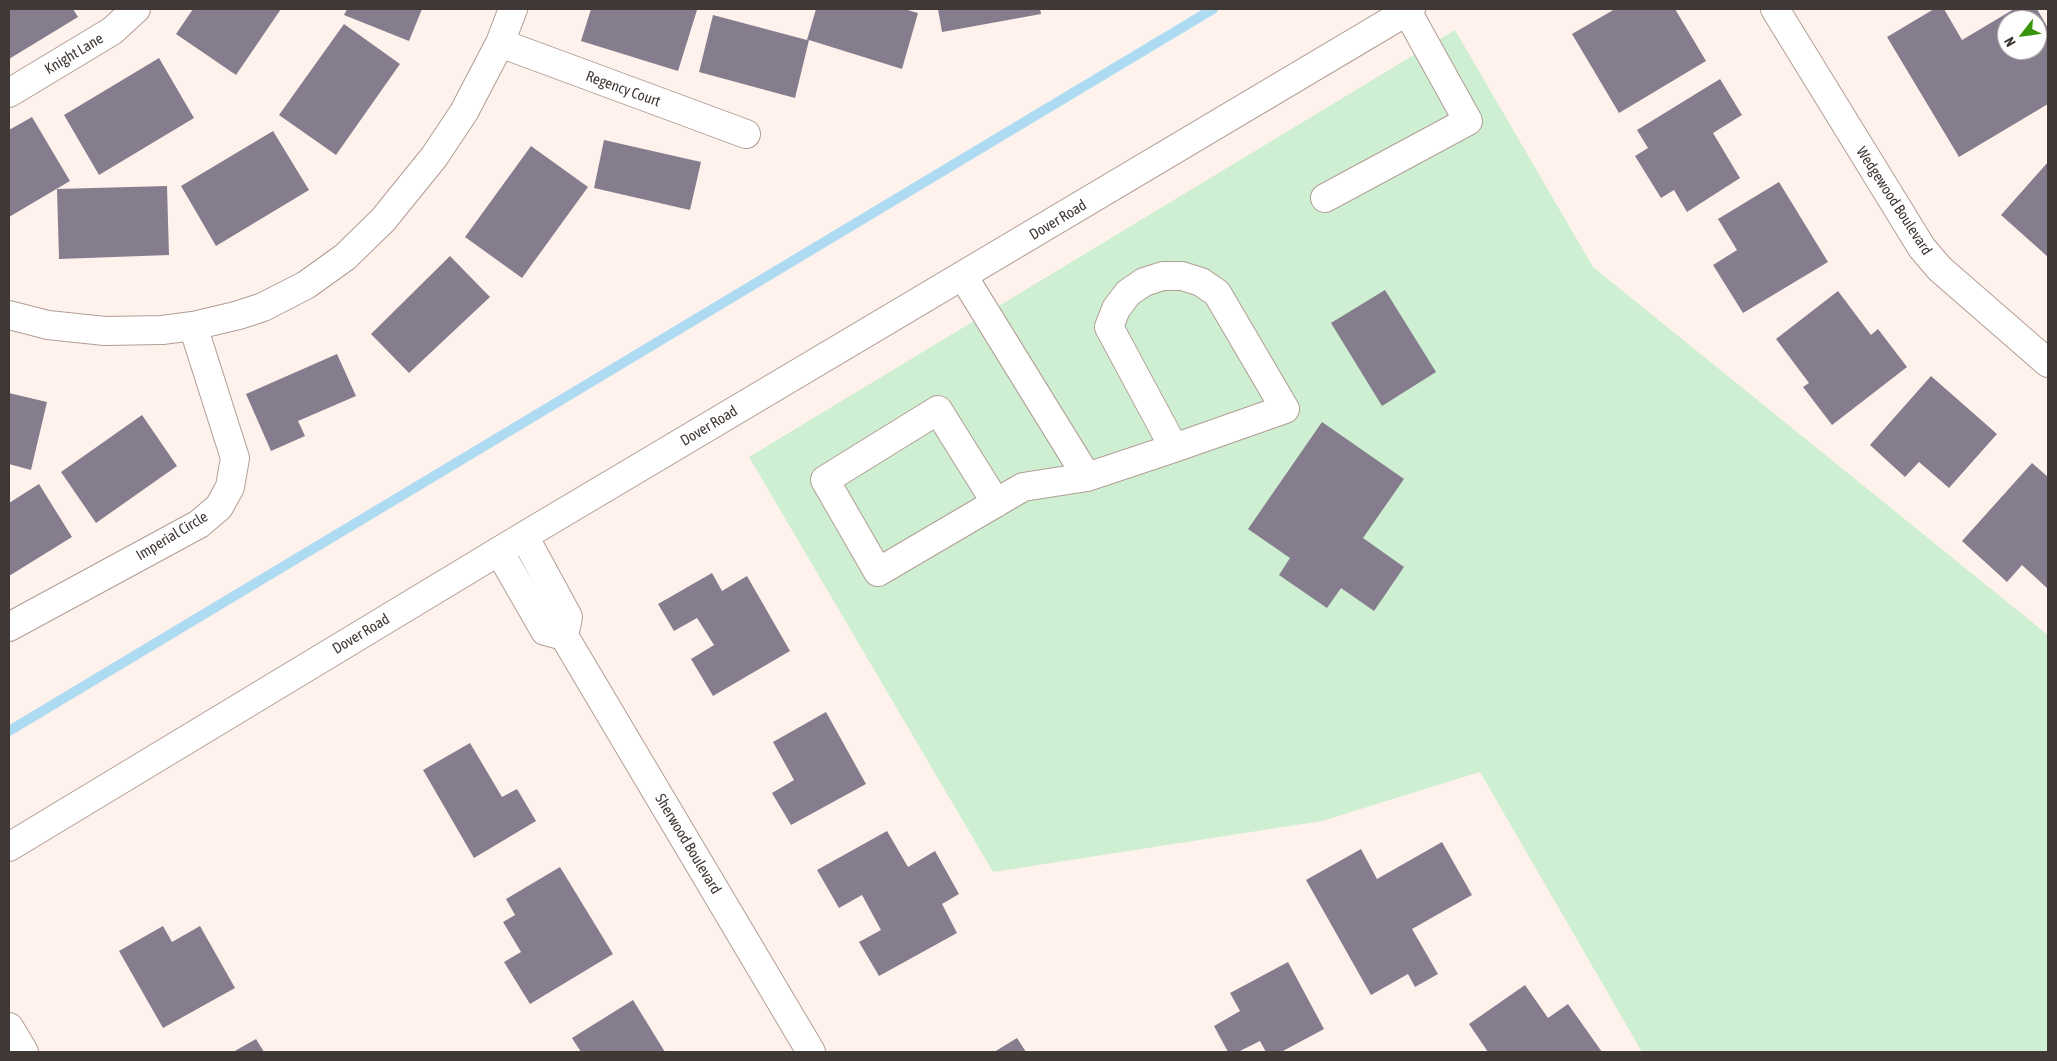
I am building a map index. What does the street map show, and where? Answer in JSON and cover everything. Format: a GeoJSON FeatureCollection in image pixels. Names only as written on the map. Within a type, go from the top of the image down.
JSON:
{"type":"FeatureCollection","features":[{"type":"Feature","properties":{"kind":"street","name":"Knight Lane"},"geometry":{"type":"LineString","coordinates":[[9,93],[112,31],[136,9]]}},
{"type":"Feature","properties":{"kind":"street"},"geometry":{"type":"LineString","coordinates":[[9,315],[48,325],[105,332],[162,330],[194,326],[239,315],[263,307],[306,285],[345,256],[382,220],[434,157],[464,112],[500,43],[513,9]]}},
{"type":"Feature","properties":{"kind":"street","name":"Wedgewood Boulevard"},"geometry":{"type":"LineString","coordinates":[[1774,9],[1922,248],[1940,269],[2048,364]]}},
{"type":"Feature","properties":{"kind":"street"},"geometry":{"type":"LineString","coordinates":[[1325,198],[1468,121],[1409,10]]}},
{"type":"Feature","properties":{"kind":"street","name":"Dover Road"},"geometry":{"type":"LineString","coordinates":[[9,847],[524,536],[1409,10]]}},
{"type":"Feature","properties":{"kind":"street","name":"Regency Court"},"geometry":{"type":"LineString","coordinates":[[500,43],[746,134]]}},
{"type":"Feature","properties":{"kind":"street"},"geometry":{"type":"LineString","coordinates":[[963,276],[1088,477]]}},
{"type":"Feature","properties":{"kind":"street"},"geometry":{"type":"LineString","coordinates":[[996,503],[938,410],[825,480],[878,572],[996,503],[1023,487],[1088,477],[1174,448],[1284,409],[1217,294],[1201,282],[1182,276],[1163,276],[1144,282],[1128,293],[1116,309],[1109,327],[1174,448]]}},
{"type":"Feature","properties":{"kind":"street","name":"Imperial Circle"},"geometry":{"type":"LineString","coordinates":[[9,627],[199,524],[219,507],[230,487],[235,458],[194,326]]}},
{"type":"Feature","properties":{"kind":"street"},"geometry":{"type":"LineString","coordinates":[[499,551],[545,631],[564,636],[568,618],[524,536]]}},
{"type":"Feature","properties":{"kind":"street","name":"Sherwood Boulevard"},"geometry":{"type":"LineString","coordinates":[[564,636],[811,1052]]}},
{"type":"Feature","properties":{"kind":"street"},"geometry":{"type":"LineString","coordinates":[[9,1027],[24,1052]]}},
{"type":"Feature","properties":{"kind":"green space"},"geometry":{"type":"Polygon","coordinates":[[[1455,30],[1593,267],[2048,635],[2048,1052],[1642,1052],[1480,772],[1322,821],[993,872],[749,457],[1455,30]]]}},
{"type":"Feature","properties":{"kind":"building"},"geometry":{"type":"Polygon","coordinates":[[[9,9],[73,9],[78,17],[9,59],[9,9]]]}},
{"type":"Feature","properties":{"kind":"building"},"geometry":{"type":"Polygon","coordinates":[[[193,9],[281,9],[236,75],[176,34],[193,9]]]}},
{"type":"Feature","properties":{"kind":"building"},"geometry":{"type":"Polygon","coordinates":[[[347,9],[422,9],[409,41],[344,15],[347,9]]]}},
{"type":"Feature","properties":{"kind":"building"},"geometry":{"type":"Polygon","coordinates":[[[591,9],[697,10],[678,71],[581,41],[591,9]]]}},
{"type":"Feature","properties":{"kind":"building"},"geometry":{"type":"Polygon","coordinates":[[[816,9],[904,9],[918,13],[902,69],[809,40],[795,98],[699,72],[713,15],[807,40],[816,9]]]}},
{"type":"Feature","properties":{"kind":"building"},"geometry":{"type":"Polygon","coordinates":[[[938,9],[1040,9],[1041,14],[942,32],[938,9]]]}},
{"type":"Feature","properties":{"kind":"building"},"geometry":{"type":"Polygon","coordinates":[[[1615,9],[1675,9],[1706,61],[1619,113],[1572,34],[1615,9]]]}},
{"type":"Feature","properties":{"kind":"building"},"geometry":{"type":"Polygon","coordinates":[[[1934,9],[1944,9],[1962,40],[1997,19],[1997,60],[2047,60],[2047,26],[2048,104],[1959,157],[1887,37],[1934,9]]]}},
{"type":"Feature","properties":{"kind":"building"},"geometry":{"type":"Polygon","coordinates":[[[2014,9],[2038,10],[2012,10],[2014,9]]]}},
{"type":"Feature","properties":{"kind":"building"},"geometry":{"type":"Polygon","coordinates":[[[344,24],[400,64],[336,155],[279,115],[344,24]]]}},
{"type":"Feature","properties":{"kind":"building"},"geometry":{"type":"Polygon","coordinates":[[[159,58],[194,118],[99,175],[64,115],[159,58]]]}},
{"type":"Feature","properties":{"kind":"building"},"geometry":{"type":"Polygon","coordinates":[[[1720,79],[1742,115],[1713,133],[1740,178],[1687,212],[1674,190],[1661,198],[1635,156],[1648,148],[1637,130],[1720,79]]]}},
{"type":"Feature","properties":{"kind":"building"},"geometry":{"type":"Polygon","coordinates":[[[32,117],[70,181],[9,217],[9,130],[32,117]]]}},
{"type":"Feature","properties":{"kind":"building"},"geometry":{"type":"Polygon","coordinates":[[[273,131],[309,190],[216,246],[181,186],[273,131]]]}},
{"type":"Feature","properties":{"kind":"building"},"geometry":{"type":"Polygon","coordinates":[[[604,140],[701,162],[690,210],[594,188],[604,140]]]}},
{"type":"Feature","properties":{"kind":"building"},"geometry":{"type":"Polygon","coordinates":[[[531,146],[588,187],[522,278],[465,237],[531,146]]]}},
{"type":"Feature","properties":{"kind":"building"},"geometry":{"type":"Polygon","coordinates":[[[2048,162],[2048,257],[2001,215],[2048,162]]]}},
{"type":"Feature","properties":{"kind":"building"},"geometry":{"type":"Polygon","coordinates":[[[1779,182],[1828,262],[1743,313],[1713,265],[1737,250],[1718,219],[1779,182]]]}},
{"type":"Feature","properties":{"kind":"building"},"geometry":{"type":"Polygon","coordinates":[[[167,186],[169,255],[59,259],[57,189],[167,186]]]}},
{"type":"Feature","properties":{"kind":"building"},"geometry":{"type":"Polygon","coordinates":[[[450,256],[490,297],[409,373],[371,334],[450,256]]]}},
{"type":"Feature","properties":{"kind":"building"},"geometry":{"type":"Polygon","coordinates":[[[1385,290],[1436,372],[1382,406],[1331,323],[1385,290]]]}},
{"type":"Feature","properties":{"kind":"building"},"geometry":{"type":"Polygon","coordinates":[[[1838,291],[1871,335],[1878,329],[1907,367],[1832,425],[1803,387],[1809,383],[1776,339],[1838,291]]]}},
{"type":"Feature","properties":{"kind":"building"},"geometry":{"type":"Polygon","coordinates":[[[337,354],[356,396],[298,421],[305,436],[271,451],[246,394],[337,354]]]}},
{"type":"Feature","properties":{"kind":"building"},"geometry":{"type":"Polygon","coordinates":[[[1931,376],[1997,434],[1949,488],[1919,462],[1905,477],[1870,445],[1931,376]]]}},
{"type":"Feature","properties":{"kind":"building"},"geometry":{"type":"Polygon","coordinates":[[[9,393],[47,402],[31,470],[9,464],[9,393]]]}},
{"type":"Feature","properties":{"kind":"building"},"geometry":{"type":"Polygon","coordinates":[[[142,415],[177,466],[96,523],[61,472],[142,415]]]}},
{"type":"Feature","properties":{"kind":"building"},"geometry":{"type":"Polygon","coordinates":[[[1322,422],[1404,479],[1363,538],[1404,567],[1374,611],[1341,588],[1327,608],[1279,575],[1290,558],[1248,529],[1322,422]]]}},
{"type":"Feature","properties":{"kind":"building"},"geometry":{"type":"Polygon","coordinates":[[[2032,463],[2048,477],[2048,589],[2022,565],[2007,582],[1962,541],[2032,463]]]}},
{"type":"Feature","properties":{"kind":"building"},"geometry":{"type":"Polygon","coordinates":[[[39,484],[72,537],[9,576],[9,503],[39,484]]]}},
{"type":"Feature","properties":{"kind":"building"},"geometry":{"type":"Polygon","coordinates":[[[712,573],[722,591],[747,576],[790,651],[713,696],[691,659],[714,645],[697,618],[674,631],[658,604],[712,573]]]}},
{"type":"Feature","properties":{"kind":"building"},"geometry":{"type":"Polygon","coordinates":[[[826,712],[866,784],[791,825],[772,793],[794,780],[773,742],[826,712]]]}},
{"type":"Feature","properties":{"kind":"building"},"geometry":{"type":"Polygon","coordinates":[[[470,743],[502,797],[517,789],[536,821],[474,858],[423,770],[470,743]]]}},
{"type":"Feature","properties":{"kind":"building"},"geometry":{"type":"Polygon","coordinates":[[[887,831],[908,867],[935,851],[959,894],[942,904],[957,933],[879,976],[859,942],[881,930],[862,895],[839,908],[817,870],[887,831]]]}},
{"type":"Feature","properties":{"kind":"building"},"geometry":{"type":"Polygon","coordinates":[[[1442,842],[1472,895],[1412,929],[1438,974],[1415,987],[1408,974],[1371,995],[1306,880],[1361,849],[1377,879],[1442,842]]]}},
{"type":"Feature","properties":{"kind":"building"},"geometry":{"type":"Polygon","coordinates":[[[560,867],[613,954],[530,1004],[504,962],[521,952],[503,922],[515,915],[506,899],[560,867]]]}},
{"type":"Feature","properties":{"kind":"building"},"geometry":{"type":"Polygon","coordinates":[[[163,926],[172,942],[200,926],[235,988],[163,1028],[119,951],[163,926]]]}},
{"type":"Feature","properties":{"kind":"building"},"geometry":{"type":"Polygon","coordinates":[[[1288,962],[1324,1029],[1281,1052],[1266,1052],[1260,1041],[1238,1052],[1228,1052],[1214,1026],[1240,1011],[1230,993],[1288,962]]]}},
{"type":"Feature","properties":{"kind":"building"},"geometry":{"type":"Polygon","coordinates":[[[1525,985],[1548,1018],[1568,1004],[1602,1052],[1488,1052],[1469,1024],[1525,985]]]}},
{"type":"Feature","properties":{"kind":"building"},"geometry":{"type":"Polygon","coordinates":[[[633,1000],[665,1052],[581,1052],[572,1038],[633,1000]]]}},
{"type":"Feature","properties":{"kind":"building"},"geometry":{"type":"Polygon","coordinates":[[[1017,1038],[1026,1052],[994,1052],[1017,1038]]]}},
{"type":"Feature","properties":{"kind":"building"},"geometry":{"type":"Polygon","coordinates":[[[256,1039],[264,1052],[233,1052],[256,1039]]]}},
{"type":"Feature","properties":{"kind":"waterway"},"geometry":{"type":"LineString","coordinates":[[9,731],[1213,9]]}}]}
